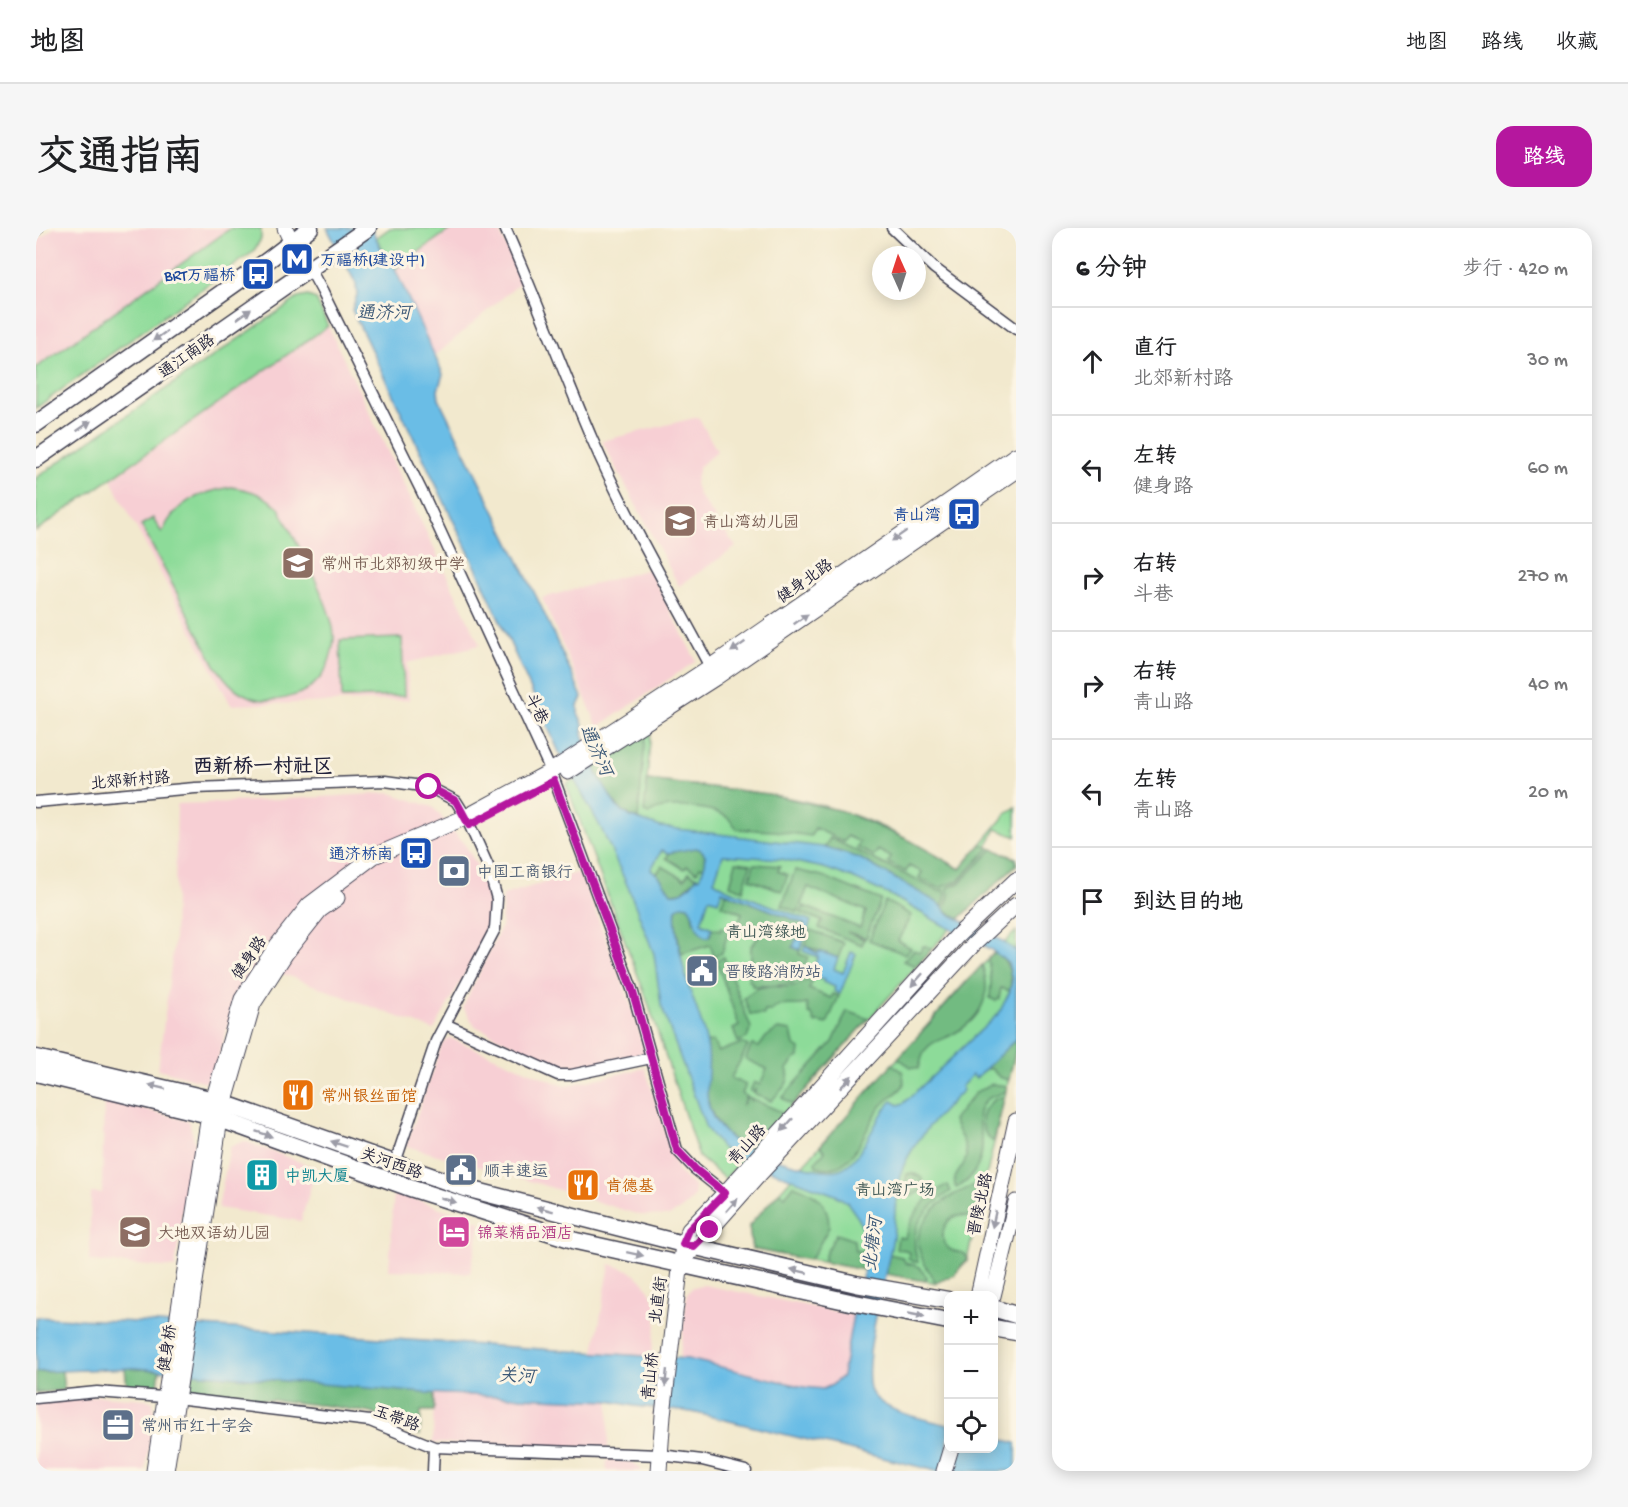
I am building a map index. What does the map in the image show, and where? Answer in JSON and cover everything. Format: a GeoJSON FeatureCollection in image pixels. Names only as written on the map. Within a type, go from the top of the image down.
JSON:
{"type":"FeatureCollection","features":[{"type":"Feature","properties":{"kind":"main road","name":"通江南路"},"geometry":{"type":"LineString","coordinates":[[36,424],[288,235],[310,228]]}},
{"type":"Feature","properties":{"kind":"main road","name":"通江南路"},"geometry":{"type":"LineString","coordinates":[[36,459],[368,228]]}},
{"type":"Feature","properties":{"kind":"main road","name":"健身北路"},"geometry":{"type":"LineString","coordinates":[[611,739],[710,667],[1016,455]]}},
{"type":"Feature","properties":{"kind":"main road","name":"健身北路"},"geometry":{"type":"LineString","coordinates":[[611,739],[715,678],[1016,471]]}},
{"type":"Feature","properties":{"kind":"main road","name":"健身路"},"geometry":{"type":"LineString","coordinates":[[184,1309],[217,1109],[242,999],[275,948],[309,905],[374,856],[467,821],[553,776],[611,739]]}},
{"type":"Feature","properties":{"kind":"main road","name":"青山路"},"geometry":{"type":"LineString","coordinates":[[681,1264],[689,1245],[957,936],[1016,880]]}},
{"type":"Feature","properties":{"kind":"main road","name":"青山路"},"geometry":{"type":"LineString","coordinates":[[771,1152],[973,945],[1016,905]]}},
{"type":"Feature","properties":{"kind":"main road","name":"关河西路"},"geometry":{"type":"LineString","coordinates":[[36,1058],[217,1109],[395,1163],[465,1188],[689,1245],[856,1284],[944,1299]]}},
{"type":"Feature","properties":{"kind":"main road","name":"关河西路"},"geometry":{"type":"LineString","coordinates":[[36,1073],[217,1109],[413,1189],[576,1241],[850,1302],[944,1320]]}},
{"type":"Feature","properties":{"kind":"main road","name":"晋陵北路"},"geometry":{"type":"LineString","coordinates":[[979,1291],[1016,1121]]}},
{"type":"Feature","properties":{"kind":"main road","name":"青山路"},"geometry":{"type":"LineString","coordinates":[[689,1245],[689,1230],[725,1193],[751,1174]]}},
{"type":"Feature","properties":{"kind":"main road"},"geometry":{"type":"LineString","coordinates":[[994,1291],[1016,1202]]}},
{"type":"Feature","properties":{"kind":"main road","name":"北直街"},"geometry":{"type":"LineString","coordinates":[[670,1341],[681,1264]]}},
{"type":"Feature","properties":{"kind":"main road","name":"健身桥"},"geometry":{"type":"LineString","coordinates":[[171,1394],[184,1309]]}},
{"type":"Feature","properties":{"kind":"main road"},"geometry":{"type":"LineString","coordinates":[[998,1310],[1016,1315]]}},
{"type":"Feature","properties":{"kind":"main road"},"geometry":{"type":"LineString","coordinates":[[998,1329],[1016,1332]]}},
{"type":"Feature","properties":{"kind":"main road","name":"青山桥"},"geometry":{"type":"LineString","coordinates":[[660,1463],[670,1341]]}},
{"type":"Feature","properties":{"kind":"main road"},"geometry":{"type":"LineString","coordinates":[[154,1471],[171,1394]]}},
{"type":"Feature","properties":{"kind":"main road"},"geometry":{"type":"LineString","coordinates":[[166,1471],[171,1394]]}},
{"type":"Feature","properties":{"kind":"main road"},"geometry":{"type":"LineString","coordinates":[[944,1471],[950,1453]]}},
{"type":"Feature","properties":{"kind":"street"},"geometry":{"type":"LineString","coordinates":[[505,228],[593,440],[626,509],[710,667]]}},
{"type":"Feature","properties":{"kind":"street"},"geometry":{"type":"LineString","coordinates":[[892,228],[934,268],[1016,329]]}},
{"type":"Feature","properties":{"kind":"street","name":"斗巷"},"geometry":{"type":"LineString","coordinates":[[288,235],[310,269],[424,496],[553,776],[632,989],[677,1150],[695,1169],[725,1193]]}},
{"type":"Feature","properties":{"kind":"street","name":"北郊新村路"},"geometry":{"type":"LineString","coordinates":[[36,802],[195,788],[385,781],[429,787],[456,801],[488,866],[497,899],[495,929],[436,1041],[395,1163]]}},
{"type":"Feature","properties":{"kind":"street"},"geometry":{"type":"LineString","coordinates":[[445,1023],[558,1075],[571,1075],[651,1058]]}},
{"type":"Feature","properties":{"kind":"street","name":"玉带路"},"geometry":{"type":"LineString","coordinates":[[36,1398],[97,1392],[171,1394],[370,1421],[434,1447],[660,1463],[702,1460],[746,1471]]}},
{"type":"Feature","properties":{"kind":"street"},"geometry":{"type":"LineString","coordinates":[[433,1471],[434,1447]]}},
{"type":"Feature","properties":{"kind":"shaded area"},"geometry":{"type":"Polygon","coordinates":[[[54,228],[231,228],[36,367],[36,241],[54,228]]]}},
{"type":"Feature","properties":{"kind":"shaded area"},"geometry":{"type":"Polygon","coordinates":[[[452,228],[498,228],[522,281],[435,356],[395,269],[452,228]]]}},
{"type":"Feature","properties":{"kind":"shaded area","name":"常州市北郊初级中学"},"geometry":{"type":"Polygon","coordinates":[[[328,326],[480,645],[407,663],[409,700],[231,705],[111,480],[328,326]]]}},
{"type":"Feature","properties":{"kind":"shaded area","name":"青山湾幼儿园"},"geometry":{"type":"Polygon","coordinates":[[[698,417],[717,451],[699,467],[695,483],[698,494],[736,547],[679,586],[602,441],[698,417]]]}},
{"type":"Feature","properties":{"kind":"shaded area"},"geometry":{"type":"Polygon","coordinates":[[[649,569],[696,661],[598,727],[542,598],[649,569]]]}},
{"type":"Feature","properties":{"kind":"shaded area"},"geometry":{"type":"Polygon","coordinates":[[[390,793],[433,807],[466,846],[486,882],[489,909],[486,936],[434,1030],[278,972],[289,960],[265,949],[237,994],[213,1077],[205,1082],[158,1069],[174,943],[177,804],[390,793]]]}},
{"type":"Feature","properties":{"kind":"shaded area"},"geometry":{"type":"Polygon","coordinates":[[[580,872],[625,988],[646,1053],[567,1071],[475,1026],[463,1007],[501,927],[503,895],[580,872]]]}},
{"type":"Feature","properties":{"kind":"shaded area"},"geometry":{"type":"Polygon","coordinates":[[[450,1038],[564,1086],[645,1068],[678,1172],[694,1186],[695,1196],[683,1208],[669,1216],[640,1215],[406,1146],[442,1044],[450,1038]]]}},
{"type":"Feature","properties":{"kind":"shaded area"},"geometry":{"type":"Polygon","coordinates":[[[104,1098],[189,1121],[196,1148],[187,1204],[183,1204],[175,1268],[89,1261],[91,1193],[102,1193],[104,1098]]]}},
{"type":"Feature","properties":{"kind":"shaded area"},"geometry":{"type":"Polygon","coordinates":[[[244,1141],[316,1168],[301,1221],[218,1208],[230,1147],[244,1141]]]}},
{"type":"Feature","properties":{"kind":"shaded area"},"geometry":{"type":"Polygon","coordinates":[[[394,1192],[481,1222],[470,1273],[389,1270],[394,1192]]]}},
{"type":"Feature","properties":{"kind":"shaded area"},"geometry":{"type":"Polygon","coordinates":[[[610,1264],[629,1270],[644,1282],[657,1304],[651,1356],[594,1352],[610,1264]]]}},
{"type":"Feature","properties":{"kind":"shaded area"},"geometry":{"type":"Polygon","coordinates":[[[704,1285],[853,1315],[842,1376],[823,1389],[804,1387],[680,1358],[687,1293],[693,1287],[704,1285]]]}},
{"type":"Feature","properties":{"kind":"shaded area"},"geometry":{"type":"Polygon","coordinates":[[[434,1393],[609,1401],[608,1448],[433,1443],[434,1393]]]}},
{"type":"Feature","properties":{"kind":"shaded area"},"geometry":{"type":"Polygon","coordinates":[[[98,1396],[145,1399],[153,1402],[154,1413],[145,1471],[36,1471],[36,1403],[98,1396]]]}},
{"type":"Feature","properties":{"kind":"shaded area"},"geometry":{"type":"Polygon","coordinates":[[[607,1460],[631,1461],[640,1468],[640,1471],[606,1471],[607,1460]]]}},
{"type":"Feature","properties":{"kind":"green space"},"geometry":{"type":"Polygon","coordinates":[[[231,228],[261,228],[261,239],[253,252],[36,408],[36,368],[231,228]]]}},
{"type":"Feature","properties":{"kind":"green space"},"geometry":{"type":"Polygon","coordinates":[[[390,228],[452,228],[395,269],[376,238],[390,228]]]}},
{"type":"Feature","properties":{"kind":"green space"},"geometry":{"type":"Polygon","coordinates":[[[308,296],[316,299],[328,326],[36,531],[36,478],[298,298],[308,296]]]}},
{"type":"Feature","properties":{"kind":"green space"},"geometry":{"type":"Polygon","coordinates":[[[231,487],[257,493],[279,508],[321,593],[333,627],[333,649],[323,674],[314,685],[287,698],[257,699],[233,687],[225,679],[215,665],[141,525],[153,518],[162,533],[167,522],[181,506],[208,492],[231,487]]]}},
{"type":"Feature","properties":{"kind":"green space"},"geometry":{"type":"Polygon","coordinates":[[[402,638],[404,696],[342,698],[340,640],[402,638]]]}},
{"type":"Feature","properties":{"kind":"green space","name":"青山湾绿地"},"geometry":{"type":"Polygon","coordinates":[[[651,728],[647,780],[745,791],[818,804],[887,829],[960,869],[1006,814],[1016,807],[1016,837],[996,829],[987,847],[1016,858],[1016,865],[959,919],[725,1179],[699,1157],[646,997],[566,784],[651,728]]]}},
{"type":"Feature","properties":{"kind":"green space"},"geometry":{"type":"Polygon","coordinates":[[[646,732],[638,819],[623,811],[611,798],[594,766],[646,732]]]}},
{"type":"Feature","properties":{"kind":"green space"},"geometry":{"type":"Polygon","coordinates":[[[647,780],[769,794],[842,811],[911,841],[960,869],[981,844],[990,848],[958,881],[939,888],[919,878],[922,872],[909,866],[906,872],[888,863],[891,857],[878,850],[874,856],[857,848],[860,842],[847,836],[844,842],[815,828],[811,836],[737,829],[722,814],[693,808],[663,808],[649,814],[644,812],[647,780]]]}},
{"type":"Feature","properties":{"kind":"green space"},"geometry":{"type":"Polygon","coordinates":[[[830,838],[939,891],[944,889],[946,895],[943,907],[859,858],[825,847],[830,838]]]}},
{"type":"Feature","properties":{"kind":"green space"},"geometry":{"type":"Polygon","coordinates":[[[696,848],[704,853],[706,859],[704,868],[700,866],[697,872],[687,866],[684,869],[666,858],[671,851],[696,848]]]}},
{"type":"Feature","properties":{"kind":"green space"},"geometry":{"type":"Polygon","coordinates":[[[993,849],[1016,859],[1016,865],[959,919],[945,910],[949,895],[947,888],[959,883],[993,849]]]}},
{"type":"Feature","properties":{"kind":"green space"},"geometry":{"type":"Polygon","coordinates":[[[736,862],[751,864],[743,890],[730,885],[736,862]]]}},
{"type":"Feature","properties":{"kind":"green space"},"geometry":{"type":"Polygon","coordinates":[[[754,864],[780,866],[778,871],[788,875],[782,891],[750,879],[754,864]]]}},
{"type":"Feature","properties":{"kind":"green space"},"geometry":{"type":"Polygon","coordinates":[[[662,866],[684,879],[689,872],[697,877],[682,892],[671,893],[655,872],[657,873],[662,866]]]}},
{"type":"Feature","properties":{"kind":"green space"},"geometry":{"type":"Polygon","coordinates":[[[795,870],[822,876],[881,900],[866,938],[847,932],[864,939],[862,945],[819,928],[822,921],[801,913],[804,906],[860,928],[866,911],[808,887],[798,912],[782,906],[795,870]]]}},
{"type":"Feature","properties":{"kind":"green space"},"geometry":{"type":"Polygon","coordinates":[[[726,893],[806,924],[799,941],[793,947],[800,950],[799,954],[808,957],[800,977],[803,978],[785,984],[752,986],[747,965],[751,958],[751,946],[762,928],[753,924],[751,928],[738,924],[742,913],[721,905],[726,893]]]}},
{"type":"Feature","properties":{"kind":"green space"},"geometry":{"type":"Polygon","coordinates":[[[885,901],[911,915],[898,941],[911,948],[905,954],[869,940],[885,901]]]}},
{"type":"Feature","properties":{"kind":"green space"},"geometry":{"type":"Polygon","coordinates":[[[682,905],[688,906],[692,911],[693,921],[710,937],[712,928],[729,929],[722,953],[714,956],[710,945],[681,954],[675,918],[676,909],[682,905]]]}},
{"type":"Feature","properties":{"kind":"green space"},"geometry":{"type":"Polygon","coordinates":[[[811,930],[844,943],[838,958],[805,946],[811,930]]]}},
{"type":"Feature","properties":{"kind":"green space","name":"青山湾广场"},"geometry":{"type":"Polygon","coordinates":[[[1016,931],[1016,1048],[967,1260],[954,1275],[936,1283],[752,1249],[749,1226],[964,984],[1016,931]]]}},
{"type":"Feature","properties":{"kind":"green space"},"geometry":{"type":"Polygon","coordinates":[[[923,946],[932,949],[916,966],[903,961],[914,950],[920,952],[923,946]]]}},
{"type":"Feature","properties":{"kind":"green space"},"geometry":{"type":"Polygon","coordinates":[[[995,952],[1007,964],[1011,979],[1010,991],[1001,988],[999,999],[996,1001],[990,998],[991,981],[988,958],[995,952]]]}},
{"type":"Feature","properties":{"kind":"green space"},"geometry":{"type":"Polygon","coordinates":[[[724,957],[751,1028],[747,1038],[738,1042],[733,1029],[739,1026],[716,960],[724,957]]]}},
{"type":"Feature","properties":{"kind":"green space"},"geometry":{"type":"Polygon","coordinates":[[[982,965],[986,986],[985,996],[971,1021],[953,1034],[930,1045],[923,1054],[919,1068],[911,1067],[898,1058],[982,965]]]}},
{"type":"Feature","properties":{"kind":"green space"},"geometry":{"type":"Polygon","coordinates":[[[806,980],[812,982],[809,989],[831,998],[833,994],[839,996],[827,1024],[815,1023],[812,1015],[809,1014],[807,1004],[779,1006],[771,1011],[765,1011],[764,1015],[750,1014],[744,998],[754,990],[768,986],[792,986],[806,980]]]}},
{"type":"Feature","properties":{"kind":"green space"},"geometry":{"type":"Polygon","coordinates":[[[847,1011],[869,1019],[793,1104],[782,1098],[833,1042],[847,1011]]]}},
{"type":"Feature","properties":{"kind":"green space"},"geometry":{"type":"Polygon","coordinates":[[[778,1029],[791,1031],[794,1045],[800,1049],[799,1057],[787,1069],[787,1082],[771,1101],[755,1094],[755,1090],[753,1093],[750,1091],[754,1082],[760,1085],[767,1069],[745,1059],[752,1045],[759,1047],[766,1037],[778,1029]]]}},
{"type":"Feature","properties":{"kind":"green space"},"geometry":{"type":"Polygon","coordinates":[[[1016,1039],[1009,1080],[999,1077],[992,1069],[985,1069],[1016,1039]]]}},
{"type":"Feature","properties":{"kind":"green space"},"geometry":{"type":"Polygon","coordinates":[[[713,1041],[718,1052],[742,1043],[748,1046],[731,1078],[746,1085],[742,1094],[746,1096],[742,1106],[747,1097],[751,1098],[750,1102],[752,1099],[784,1113],[751,1149],[741,1145],[725,1132],[713,1116],[709,1106],[706,1085],[706,1043],[713,1041]]]}},
{"type":"Feature","properties":{"kind":"green space"},"geometry":{"type":"Polygon","coordinates":[[[892,1064],[903,1072],[904,1085],[880,1108],[848,1159],[840,1166],[829,1168],[816,1166],[815,1162],[825,1151],[820,1146],[892,1064]]]}},
{"type":"Feature","properties":{"kind":"green space"},"geometry":{"type":"Polygon","coordinates":[[[991,1084],[1007,1086],[1006,1091],[987,1099],[981,1107],[979,1112],[982,1140],[980,1159],[975,1171],[967,1181],[956,1188],[956,1176],[965,1162],[966,1151],[953,1120],[976,1092],[991,1084]]]}},
{"type":"Feature","properties":{"kind":"green space"},"geometry":{"type":"Polygon","coordinates":[[[1002,1097],[1004,1099],[994,1141],[992,1141],[983,1129],[983,1116],[989,1104],[1002,1097]]]}},
{"type":"Feature","properties":{"kind":"green space"},"geometry":{"type":"Polygon","coordinates":[[[912,1173],[921,1177],[924,1186],[921,1191],[908,1195],[903,1192],[907,1174],[912,1173]]]}},
{"type":"Feature","properties":{"kind":"green space"},"geometry":{"type":"Polygon","coordinates":[[[980,1181],[984,1185],[976,1219],[958,1216],[948,1221],[943,1231],[947,1246],[951,1250],[965,1254],[967,1260],[954,1275],[936,1283],[925,1265],[918,1245],[918,1237],[924,1222],[942,1203],[980,1181]]]}},
{"type":"Feature","properties":{"kind":"green space"},"geometry":{"type":"Polygon","coordinates":[[[794,1185],[815,1195],[827,1211],[829,1227],[813,1256],[808,1260],[752,1249],[749,1226],[779,1192],[785,1196],[794,1185]]]}},
{"type":"Feature","properties":{"kind":"green space"},"geometry":{"type":"Polygon","coordinates":[[[944,1186],[948,1186],[951,1191],[925,1213],[916,1229],[915,1250],[918,1262],[913,1262],[908,1258],[909,1253],[906,1250],[896,1249],[898,1237],[905,1238],[907,1229],[919,1208],[944,1186]]]}},
{"type":"Feature","properties":{"kind":"green space"},"geometry":{"type":"Polygon","coordinates":[[[836,1234],[854,1240],[855,1251],[868,1250],[864,1270],[827,1263],[824,1260],[836,1234]]]}},
{"type":"Feature","properties":{"kind":"green space"},"geometry":{"type":"Polygon","coordinates":[[[889,1254],[902,1257],[906,1263],[920,1267],[927,1278],[925,1281],[885,1274],[889,1254]]]}},
{"type":"Feature","properties":{"kind":"green space"},"geometry":{"type":"Polygon","coordinates":[[[125,1368],[160,1370],[158,1386],[152,1389],[127,1388],[125,1368]]]}},
{"type":"Feature","properties":{"kind":"green space"},"geometry":{"type":"Polygon","coordinates":[[[62,1371],[64,1390],[36,1393],[36,1372],[62,1371]]]}},
{"type":"Feature","properties":{"kind":"green space"},"geometry":{"type":"Polygon","coordinates":[[[185,1372],[434,1393],[434,1411],[421,1411],[420,1435],[372,1413],[329,1406],[185,1391],[185,1372]]]}},
{"type":"Feature","properties":{"kind":"water"},"geometry":{"type":"Polygon","coordinates":[[[327,228],[371,228],[395,269],[443,374],[438,390],[439,399],[540,604],[582,697],[578,713],[583,724],[583,734],[597,774],[616,806],[631,817],[661,827],[823,847],[859,858],[940,904],[947,913],[999,939],[1016,951],[1016,1039],[976,1078],[972,1075],[961,1087],[963,1090],[930,1125],[909,1154],[901,1173],[893,1237],[871,1343],[869,1383],[873,1395],[888,1407],[908,1415],[944,1424],[944,1453],[998,1453],[998,1438],[1016,1443],[1016,1471],[937,1471],[692,1412],[609,1401],[425,1393],[134,1368],[36,1372],[36,1317],[158,1323],[688,1359],[804,1387],[823,1389],[842,1376],[853,1315],[868,1254],[859,1219],[847,1202],[835,1195],[735,1157],[721,1147],[706,1128],[661,1005],[654,954],[628,887],[601,828],[559,752],[479,574],[352,310],[357,295],[356,284],[327,228]],[[696,848],[668,853],[662,850],[651,869],[671,893],[683,891],[697,877],[699,878],[705,861],[701,850],[696,848]],[[723,855],[714,881],[727,889],[811,921],[800,950],[793,947],[796,939],[799,940],[805,924],[722,891],[718,901],[709,898],[701,923],[712,928],[710,937],[705,937],[698,929],[688,906],[682,905],[676,909],[675,921],[684,971],[707,1042],[708,1101],[714,1119],[736,1143],[805,1167],[840,1169],[848,1165],[862,1149],[879,1118],[892,1101],[899,1105],[904,1103],[999,1013],[1010,991],[1012,980],[1008,963],[990,949],[892,896],[824,868],[781,859],[723,855]]]}},
{"type":"Feature","properties":{"kind":"water"},"geometry":{"type":"Polygon","coordinates":[[[805,946],[818,954],[819,951],[838,958],[834,969],[843,973],[851,952],[856,954],[840,994],[834,991],[835,987],[823,982],[824,980],[804,975],[807,970],[812,972],[818,957],[803,951],[805,946]]]}},
{"type":"Feature","properties":{"kind":"place","name":"万福桥(建设中)"},"geometry":{"type":"Point","coordinates":[297,259]}},
{"type":"Feature","properties":{"kind":"place","name":"BRT万福桥"},"geometry":{"type":"Point","coordinates":[258,274]}},
{"type":"Feature","properties":{"kind":"place","name":"青山湾"},"geometry":{"type":"Point","coordinates":[964,514]}},
{"type":"Feature","properties":{"kind":"place","name":"青山湾幼儿园"},"geometry":{"type":"Point","coordinates":[680,521]}},
{"type":"Feature","properties":{"kind":"place","name":"常州市北郊初级中学"},"geometry":{"type":"Point","coordinates":[298,563]}},
{"type":"Feature","properties":{"kind":"place","name":"通济桥南"},"geometry":{"type":"Point","coordinates":[416,853]}},
{"type":"Feature","properties":{"kind":"place","name":"中国工商银行"},"geometry":{"type":"Point","coordinates":[454,871]}},
{"type":"Feature","properties":{"kind":"place","name":"晋陵路消防站"},"geometry":{"type":"Point","coordinates":[702,971]}},
{"type":"Feature","properties":{"kind":"place","name":"常州银丝面馆"},"geometry":{"type":"Point","coordinates":[298,1095]}},
{"type":"Feature","properties":{"kind":"place","name":"顺丰速运"},"geometry":{"type":"Point","coordinates":[461,1170]}},
{"type":"Feature","properties":{"kind":"place","name":"中凯大厦"},"geometry":{"type":"Point","coordinates":[262,1175]}},
{"type":"Feature","properties":{"kind":"place","name":"肯德基"},"geometry":{"type":"Point","coordinates":[583,1185]}},
{"type":"Feature","properties":{"kind":"place","name":"大地双语幼儿园"},"geometry":{"type":"Point","coordinates":[135,1232]}},
{"type":"Feature","properties":{"kind":"place","name":"锦莱精品酒店"},"geometry":{"type":"Point","coordinates":[454,1232]}},
{"type":"Feature","properties":{"kind":"place","name":"常州市红十字会"},"geometry":{"type":"Point","coordinates":[118,1425]}},
{"type":"Feature","properties":{"kind":"district","name":"西新桥一村社区"},"geometry":{"type":"Point","coordinates":[263,765]}},
{"type":"Feature","properties":{"kind":"route"},"geometry":{"type":"LineString","coordinates":[[429,787],[456,801],[469,825],[554,781],[632,989],[677,1150],[695,1169],[725,1193],[689,1230],[683,1244],[694,1246],[710,1230]]}},
{"type":"Feature","properties":{"kind":"water label","name":"通济河"},"geometry":{"type":"Point","coordinates":[384,312]}},
{"type":"Feature","properties":{"kind":"water label","name":"通济河"},"geometry":{"type":"Point","coordinates":[597,750]}},
{"type":"Feature","properties":{"kind":"water label","name":"北塘河"},"geometry":{"type":"Point","coordinates":[872,1244]}},
{"type":"Feature","properties":{"kind":"water label","name":"关河"},"geometry":{"type":"Point","coordinates":[517,1375]}}]}
